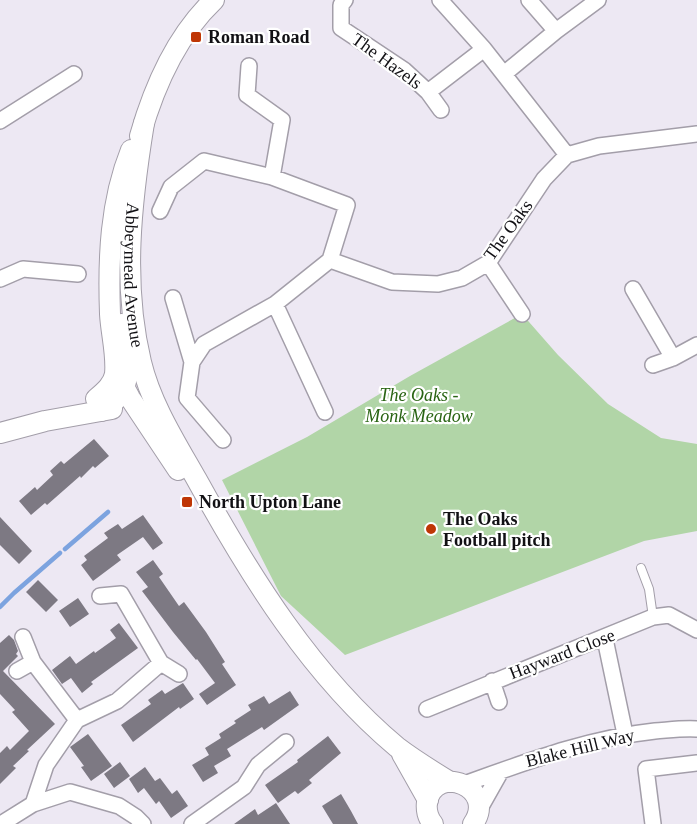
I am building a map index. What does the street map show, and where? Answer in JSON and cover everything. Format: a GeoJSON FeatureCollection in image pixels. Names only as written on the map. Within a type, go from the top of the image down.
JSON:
{"type":"FeatureCollection","features":[{"type":"Feature","properties":{"kind":"street","name":"Abbeymead Avenue"},"geometry":{"type":"LineString","coordinates":[[125,390],[128,371],[120,308],[119,234],[128,177],[159,81],[191,25],[214,0]]}},
{"type":"Feature","properties":{"kind":"street","name":"The Hazels"},"geometry":{"type":"LineString","coordinates":[[345,0],[341,5],[341,28],[404,70],[428,92],[484,49]]}},
{"type":"Feature","properties":{"kind":"street"},"geometry":{"type":"LineString","coordinates":[[440,0],[484,49],[567,155],[599,146],[697,134]]}},
{"type":"Feature","properties":{"kind":"street"},"geometry":{"type":"LineString","coordinates":[[529,0],[556,30]]}},
{"type":"Feature","properties":{"kind":"street"},"geometry":{"type":"LineString","coordinates":[[504,74],[556,30],[598,0]]}},
{"type":"Feature","properties":{"kind":"street"},"geometry":{"type":"LineString","coordinates":[[249,66],[247,95],[282,120],[272,177]]}},
{"type":"Feature","properties":{"kind":"street"},"geometry":{"type":"LineString","coordinates":[[0,121],[74,74]]}},
{"type":"Feature","properties":{"kind":"street"},"geometry":{"type":"LineString","coordinates":[[428,92],[441,110]]}},
{"type":"Feature","properties":{"kind":"street","name":"Abbeymead Avenue"},"geometry":{"type":"LineString","coordinates":[[144,123],[126,161],[113,215],[109,280],[115,362],[113,381],[98,405],[127,412],[146,424],[159,427]]}},
{"type":"Feature","properties":{"kind":"street","name":"Abbeymead Avenue"},"geometry":{"type":"LineString","coordinates":[[144,123],[131,212],[129,262],[141,361],[153,397],[159,427]]}},
{"type":"Feature","properties":{"kind":"street","name":"The Oaks"},"geometry":{"type":"LineString","coordinates":[[330,260],[392,282],[438,284],[462,278],[488,262],[544,179],[567,155]]}},
{"type":"Feature","properties":{"kind":"street"},"geometry":{"type":"LineString","coordinates":[[160,211],[171,187],[204,161],[272,177],[347,205],[330,260],[275,304],[204,344],[192,362]]}},
{"type":"Feature","properties":{"kind":"street"},"geometry":{"type":"LineString","coordinates":[[488,262],[522,314]]}},
{"type":"Feature","properties":{"kind":"street"},"geometry":{"type":"LineString","coordinates":[[0,279],[23,269],[78,274]]}},
{"type":"Feature","properties":{"kind":"street"},"geometry":{"type":"LineString","coordinates":[[633,289],[673,358]]}},
{"type":"Feature","properties":{"kind":"street"},"geometry":{"type":"LineString","coordinates":[[173,298],[192,362],[188,398],[223,440]]}},
{"type":"Feature","properties":{"kind":"street"},"geometry":{"type":"LineString","coordinates":[[275,304],[325,412]]}},
{"type":"Feature","properties":{"kind":"street"},"geometry":{"type":"LineString","coordinates":[[653,365],[673,358],[697,345]]}},
{"type":"Feature","properties":{"kind":"street","name":"Abbeymead Avenue"},"geometry":{"type":"LineString","coordinates":[[115,362],[125,390]]}},
{"type":"Feature","properties":{"kind":"street","name":"Abbeymead Avenue"},"geometry":{"type":"LineString","coordinates":[[125,390],[139,395],[150,403],[159,427],[238,552],[294,635],[321,668],[348,699],[398,747],[457,783]]}},
{"type":"Feature","properties":{"kind":"street"},"geometry":{"type":"LineString","coordinates":[[0,433],[118,399],[125,390]]}},
{"type":"Feature","properties":{"kind":"street"},"geometry":{"type":"LineString","coordinates":[[100,596],[125,587],[161,663],[179,674]]}},
{"type":"Feature","properties":{"kind":"street","name":"Hayward Close"},"geometry":{"type":"LineString","coordinates":[[427,709],[492,681],[605,639],[652,618],[669,615],[696,626]]}},
{"type":"Feature","properties":{"kind":"street"},"geometry":{"type":"LineString","coordinates":[[23,637],[33,662],[77,720]]}},
{"type":"Feature","properties":{"kind":"street"},"geometry":{"type":"LineString","coordinates":[[605,639],[625,734]]}},
{"type":"Feature","properties":{"kind":"street"},"geometry":{"type":"LineString","coordinates":[[17,671],[33,662]]}},
{"type":"Feature","properties":{"kind":"street"},"geometry":{"type":"LineString","coordinates":[[33,804],[46,765],[77,720],[117,700],[161,663]]}},
{"type":"Feature","properties":{"kind":"street"},"geometry":{"type":"LineString","coordinates":[[492,681],[499,702]]}},
{"type":"Feature","properties":{"kind":"street","name":"Blake Hill Way"},"geometry":{"type":"LineString","coordinates":[[457,783],[501,771],[525,761],[625,734],[697,729]]}},
{"type":"Feature","properties":{"kind":"street"},"geometry":{"type":"LineString","coordinates":[[192,824],[248,793],[258,765],[286,742]]}},
{"type":"Feature","properties":{"kind":"street","name":"Abbeymead Avenue"},"geometry":{"type":"LineString","coordinates":[[398,747],[428,800],[427,809],[431,823]]}},
{"type":"Feature","properties":{"kind":"street"},"geometry":{"type":"LineString","coordinates":[[653,824],[639,766],[697,763]]}},
{"type":"Feature","properties":{"kind":"street","name":"Blake Hill Way"},"geometry":{"type":"LineString","coordinates":[[476,819],[501,771]]}},
{"type":"Feature","properties":{"kind":"street"},"geometry":{"type":"LineString","coordinates":[[428,800],[436,787],[457,783],[472,790],[477,800],[476,819]]}},
{"type":"Feature","properties":{"kind":"street"},"geometry":{"type":"LineString","coordinates":[[1,824],[33,804],[70,792],[118,806],[143,824]]}},
{"type":"Feature","properties":{"kind":"lane"},"geometry":{"type":"LineString","coordinates":[[641,568],[649,589],[652,618]]}},
{"type":"Feature","properties":{"kind":"green space","name":"The Oaks - Monk Meadow"},"geometry":{"type":"Polygon","coordinates":[[[522,314],[558,355],[608,404],[661,438],[697,444],[697,531],[644,541],[345,655],[281,596],[222,480],[307,437],[410,376],[522,314]]]}},
{"type":"Feature","properties":{"kind":"building"},"geometry":{"type":"Polygon","coordinates":[[[94,439],[109,456],[31,515],[19,501],[35,487],[37,490],[53,475],[50,471],[61,461],[64,464],[94,439]]]}},
{"type":"Feature","properties":{"kind":"building"},"geometry":{"type":"Polygon","coordinates":[[[143,515],[163,543],[153,550],[143,537],[117,555],[121,560],[93,581],[81,565],[87,560],[84,556],[108,538],[104,533],[118,524],[122,529],[143,515]]]}},
{"type":"Feature","properties":{"kind":"building"},"geometry":{"type":"Polygon","coordinates":[[[0,517],[32,551],[19,564],[0,545],[0,517]]]}},
{"type":"Feature","properties":{"kind":"building"},"geometry":{"type":"Polygon","coordinates":[[[153,560],[163,574],[159,577],[179,606],[184,602],[206,632],[225,662],[222,664],[236,685],[207,705],[199,694],[215,683],[142,591],[148,587],[136,572],[153,560]]]}},
{"type":"Feature","properties":{"kind":"building"},"geometry":{"type":"Polygon","coordinates":[[[38,580],[58,600],[46,612],[26,592],[38,580]]]}},
{"type":"Feature","properties":{"kind":"building"},"geometry":{"type":"Polygon","coordinates":[[[78,598],[89,614],[70,627],[59,611],[78,598]]]}},
{"type":"Feature","properties":{"kind":"building"},"geometry":{"type":"Polygon","coordinates":[[[119,623],[138,648],[91,682],[93,684],[82,693],[71,678],[62,684],[52,670],[70,656],[76,664],[94,651],[95,653],[116,638],[110,630],[119,623]]]}},
{"type":"Feature","properties":{"kind":"building"},"geometry":{"type":"Polygon","coordinates":[[[9,635],[14,640],[18,656],[3,671],[55,724],[27,750],[29,751],[13,766],[16,768],[0,784],[0,753],[7,746],[10,750],[29,731],[12,712],[15,710],[0,694],[0,643],[9,635]]]}},
{"type":"Feature","properties":{"kind":"building"},"geometry":{"type":"Polygon","coordinates":[[[183,683],[194,699],[180,709],[179,707],[133,742],[121,725],[151,704],[148,700],[162,690],[165,694],[183,683]]]}},
{"type":"Feature","properties":{"kind":"building"},"geometry":{"type":"Polygon","coordinates":[[[290,691],[299,705],[264,730],[262,727],[227,749],[231,756],[214,766],[218,773],[203,782],[192,765],[209,755],[205,748],[221,738],[219,734],[251,710],[248,705],[264,696],[269,704],[290,691]]]}},
{"type":"Feature","properties":{"kind":"building"},"geometry":{"type":"Polygon","coordinates":[[[88,734],[112,766],[91,781],[81,767],[84,766],[70,747],[88,734]]]}},
{"type":"Feature","properties":{"kind":"building"},"geometry":{"type":"Polygon","coordinates":[[[328,736],[341,753],[309,780],[312,783],[298,794],[295,791],[278,803],[265,785],[298,762],[297,760],[328,736]]]}},
{"type":"Feature","properties":{"kind":"building"},"geometry":{"type":"Polygon","coordinates":[[[120,762],[130,776],[114,788],[104,774],[120,762]]]}},
{"type":"Feature","properties":{"kind":"building"},"geometry":{"type":"Polygon","coordinates":[[[145,767],[155,781],[160,778],[172,794],[177,790],[188,806],[171,818],[159,801],[156,804],[144,788],[138,793],[129,779],[145,767]]]}},
{"type":"Feature","properties":{"kind":"building"},"geometry":{"type":"Polygon","coordinates":[[[341,794],[358,824],[333,824],[322,806],[341,794]]]}},
{"type":"Feature","properties":{"kind":"building"},"geometry":{"type":"Polygon","coordinates":[[[276,803],[290,824],[234,824],[255,809],[258,815],[276,803]]]}},
{"type":"Feature","properties":{"kind":"waterway"},"geometry":{"type":"LineString","coordinates":[[65,549],[108,512]]}},
{"type":"Feature","properties":{"kind":"waterway"},"geometry":{"type":"LineString","coordinates":[[0,607],[60,553]]}},
{"type":"Feature","properties":{"kind":"place","name":"Roman Road"},"geometry":{"type":"Point","coordinates":[196,37]}},
{"type":"Feature","properties":{"kind":"place","name":"North Upton Lane"},"geometry":{"type":"Point","coordinates":[187,502]}},
{"type":"Feature","properties":{"kind":"place","name":"The Oaks Football pitch"},"geometry":{"type":"Point","coordinates":[431,529]}}]}
